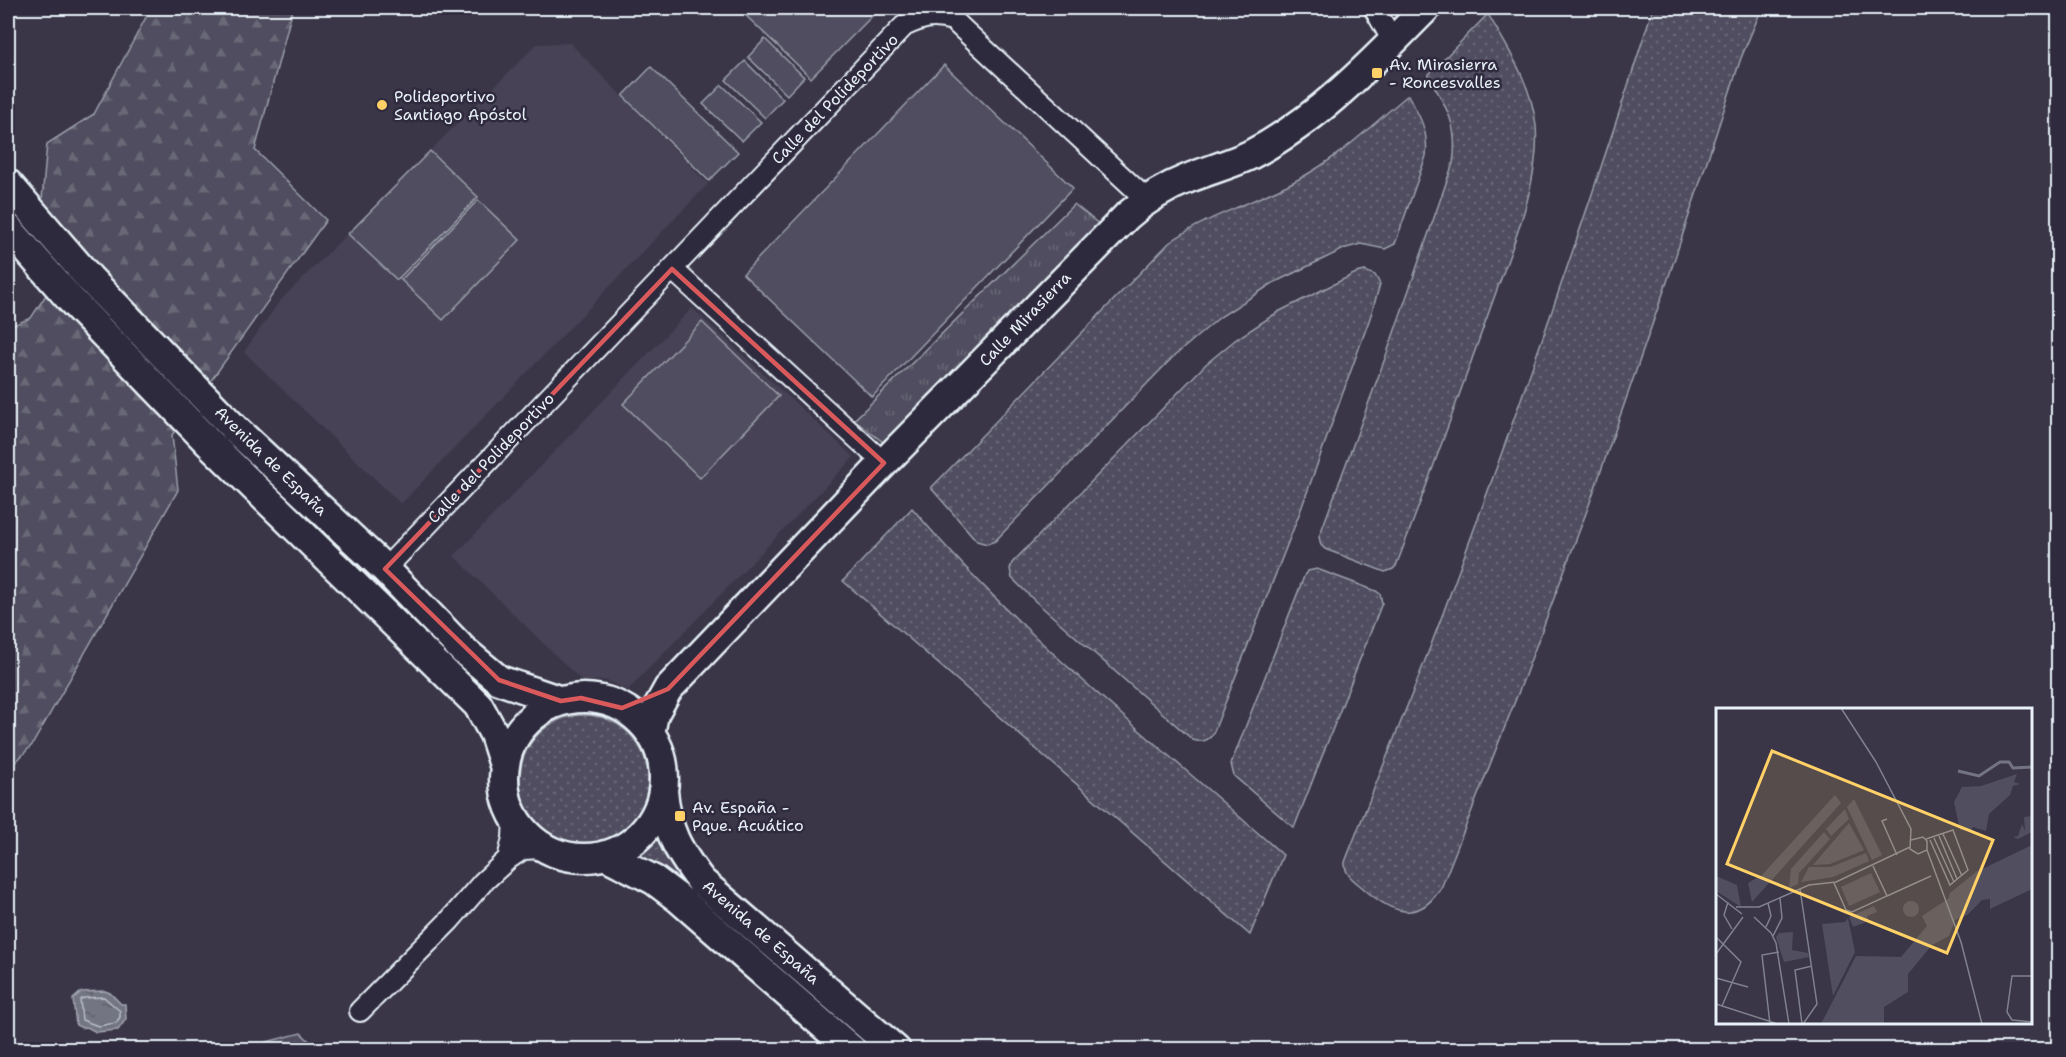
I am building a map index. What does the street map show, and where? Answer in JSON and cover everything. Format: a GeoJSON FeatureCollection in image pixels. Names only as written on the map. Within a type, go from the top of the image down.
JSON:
{"type":"FeatureCollection","features":[{"type":"Feature","properties":{"kind":"main road","name":"Calle Mirasierra"},"geometry":{"type":"LineString","coordinates":[[650,733],[654,714],[668,689],[884,463],[1126,216],[1146,200],[1186,179],[1249,155],[1296,126],[1331,99],[1426,8]]}},
{"type":"Feature","properties":{"kind":"main road","name":"Avenida de España"},"geometry":{"type":"LineString","coordinates":[[8,184],[90,279],[234,428],[385,569],[463,650],[499,680],[561,701]]}},
{"type":"Feature","properties":{"kind":"main road","name":"Avenida de España"},"geometry":{"type":"LineString","coordinates":[[8,228],[70,299],[209,443],[478,705],[494,734],[504,765]]}},
{"type":"Feature","properties":{"kind":"main road","name":"Calle Mirasierra"},"geometry":{"type":"LineString","coordinates":[[622,708],[642,703],[668,689]]}},
{"type":"Feature","properties":{"kind":"main road"},"geometry":{"type":"LineString","coordinates":[[581,698],[602,700],[622,708],[638,719],[650,733],[659,751],[664,770],[663,790],[656,812],[644,831],[626,846],[605,855],[578,858],[559,855],[543,848],[526,835],[506,801],[503,783],[504,765],[514,737],[534,715],[561,701],[581,698]]}},
{"type":"Feature","properties":{"kind":"main road","name":"Avenida de España"},"geometry":{"type":"LineString","coordinates":[[663,790],[665,815],[680,854],[701,881],[896,1050]]}},
{"type":"Feature","properties":{"kind":"main road","name":"Avenida de España"},"geometry":{"type":"LineString","coordinates":[[605,855],[654,880],[678,898],[852,1050]]}},
{"type":"Feature","properties":{"kind":"street"},"geometry":{"type":"LineString","coordinates":[[1374,8],[1393,40]]}},
{"type":"Feature","properties":{"kind":"street","name":"Calle del Polideportivo"},"geometry":{"type":"LineString","coordinates":[[385,569],[904,26],[920,18],[939,16],[952,20],[1146,200]]}},
{"type":"Feature","properties":{"kind":"street"},"geometry":{"type":"LineString","coordinates":[[672,269],[884,463]]}},
{"type":"Feature","properties":{"kind":"street"},"geometry":{"type":"LineString","coordinates":[[507,859],[513,838],[514,818]]}},
{"type":"Feature","properties":{"kind":"street"},"geometry":{"type":"LineString","coordinates":[[360,1011],[507,859],[523,849],[543,848]]}},
{"type":"Feature","properties":{"kind":"highlighted area"},"geometry":{"type":"Polygon","coordinates":[[[672,269],[884,463],[668,689],[622,708],[581,698],[561,701],[499,680],[385,569],[672,269]]]}},
{"type":"Feature","properties":{"kind":"shaded area"},"geometry":{"type":"Polygon","coordinates":[[[570,43],[708,184],[401,504],[244,352],[279,302],[537,44],[570,43]]]}},
{"type":"Feature","properties":{"kind":"shaded area"},"geometry":{"type":"Polygon","coordinates":[[[692,308],[854,457],[628,690],[605,680],[583,682],[454,556],[692,308]]]}},
{"type":"Feature","properties":{"kind":"green space"},"geometry":{"type":"Polygon","coordinates":[[[151,8],[293,8],[255,150],[326,220],[172,435],[178,490],[32,745],[8,770],[8,327],[31,318],[50,289],[40,222],[47,144],[94,114],[151,8]]]}},
{"type":"Feature","properties":{"kind":"green space"},"geometry":{"type":"Polygon","coordinates":[[[740,8],[880,8],[811,78],[740,8]]]}},
{"type":"Feature","properties":{"kind":"green space"},"geometry":{"type":"Polygon","coordinates":[[[1653,8],[1762,8],[1741,58],[1667,282],[1589,505],[1442,886],[1424,906],[1404,911],[1394,909],[1373,897],[1354,880],[1346,871],[1345,862],[1430,647],[1497,465],[1577,237],[1653,8]]]}},
{"type":"Feature","properties":{"kind":"green space"},"geometry":{"type":"Polygon","coordinates":[[[1488,14],[1518,67],[1530,96],[1536,126],[1534,171],[1522,219],[1420,502],[1396,566],[1385,572],[1325,549],[1319,537],[1387,353],[1453,163],[1454,138],[1450,117],[1428,75],[1488,14]]]}},
{"type":"Feature","properties":{"kind":"green space"},"geometry":{"type":"Polygon","coordinates":[[[765,39],[804,77],[787,95],[748,57],[765,39]]]}},
{"type":"Feature","properties":{"kind":"green space"},"geometry":{"type":"Polygon","coordinates":[[[745,61],[783,99],[765,118],[726,80],[745,61]]]}},
{"type":"Feature","properties":{"kind":"green space"},"geometry":{"type":"Polygon","coordinates":[[[944,65],[1073,188],[872,397],[743,274],[944,65]]]}},
{"type":"Feature","properties":{"kind":"green space"},"geometry":{"type":"Polygon","coordinates":[[[651,67],[738,152],[709,181],[623,96],[651,67]]]}},
{"type":"Feature","properties":{"kind":"green space"},"geometry":{"type":"Polygon","coordinates":[[[722,85],[761,122],[742,141],[703,104],[722,85]]]}},
{"type":"Feature","properties":{"kind":"green space"},"geometry":{"type":"Polygon","coordinates":[[[1408,95],[1420,117],[1427,147],[1426,156],[1395,244],[1385,249],[1361,244],[1346,248],[1273,283],[1220,317],[1172,358],[995,541],[987,544],[977,541],[931,488],[1169,243],[1202,223],[1289,184],[1320,167],[1408,95]]]}},
{"type":"Feature","properties":{"kind":"green space"},"geometry":{"type":"Polygon","coordinates":[[[430,151],[478,197],[397,280],[348,234],[430,151]]]}},
{"type":"Feature","properties":{"kind":"green space"},"geometry":{"type":"Polygon","coordinates":[[[478,200],[520,240],[443,320],[401,280],[478,200]]]}},
{"type":"Feature","properties":{"kind":"green space"},"geometry":{"type":"Polygon","coordinates":[[[1074,204],[1100,225],[883,442],[854,420],[1074,204]]]}},
{"type":"Feature","properties":{"kind":"green space"},"geometry":{"type":"Polygon","coordinates":[[[1365,271],[1375,275],[1380,284],[1300,512],[1213,734],[1204,741],[1193,740],[1035,601],[1012,578],[1010,569],[1012,563],[1206,364],[1235,340],[1278,312],[1356,273],[1365,271]]]}},
{"type":"Feature","properties":{"kind":"green space"},"geometry":{"type":"Polygon","coordinates":[[[702,322],[779,396],[700,478],[623,404],[702,322]]]}},
{"type":"Feature","properties":{"kind":"green space"},"geometry":{"type":"Polygon","coordinates":[[[912,508],[954,556],[1044,645],[1283,855],[1250,935],[843,581],[912,508]]]}},
{"type":"Feature","properties":{"kind":"green space"},"geometry":{"type":"Polygon","coordinates":[[[1317,569],[1376,591],[1380,594],[1382,603],[1294,828],[1234,776],[1231,764],[1305,574],[1317,569]]]}},
{"type":"Feature","properties":{"kind":"green space"},"geometry":{"type":"Polygon","coordinates":[[[584,715],[609,720],[629,734],[643,754],[648,779],[643,804],[629,824],[609,838],[584,843],[559,838],[539,824],[525,804],[520,779],[525,754],[539,734],[559,720],[584,715]]]}},
{"type":"Feature","properties":{"kind":"green space"},"geometry":{"type":"Polygon","coordinates":[[[657,830],[878,1049],[865,1049],[628,855],[644,844],[657,830]]]}},
{"type":"Feature","properties":{"kind":"green space"},"geometry":{"type":"Polygon","coordinates":[[[301,1033],[317,1049],[239,1049],[301,1033]]]}},
{"type":"Feature","properties":{"kind":"water"},"geometry":{"type":"Polygon","coordinates":[[[105,991],[121,1004],[125,1004],[126,1019],[118,1030],[96,1032],[76,1025],[73,999],[81,992],[105,991]]]}},
{"type":"Feature","properties":{"kind":"place","name":"Av. Mirasierra - Roncesvalles"},"geometry":{"type":"Point","coordinates":[1377,73]}},
{"type":"Feature","properties":{"kind":"place","name":"Polideportivo Santiago Apóstol"},"geometry":{"type":"Point","coordinates":[382,105]}},
{"type":"Feature","properties":{"kind":"place","name":"Av. España - Pque. Acuático"},"geometry":{"type":"Point","coordinates":[680,816]}}]}
